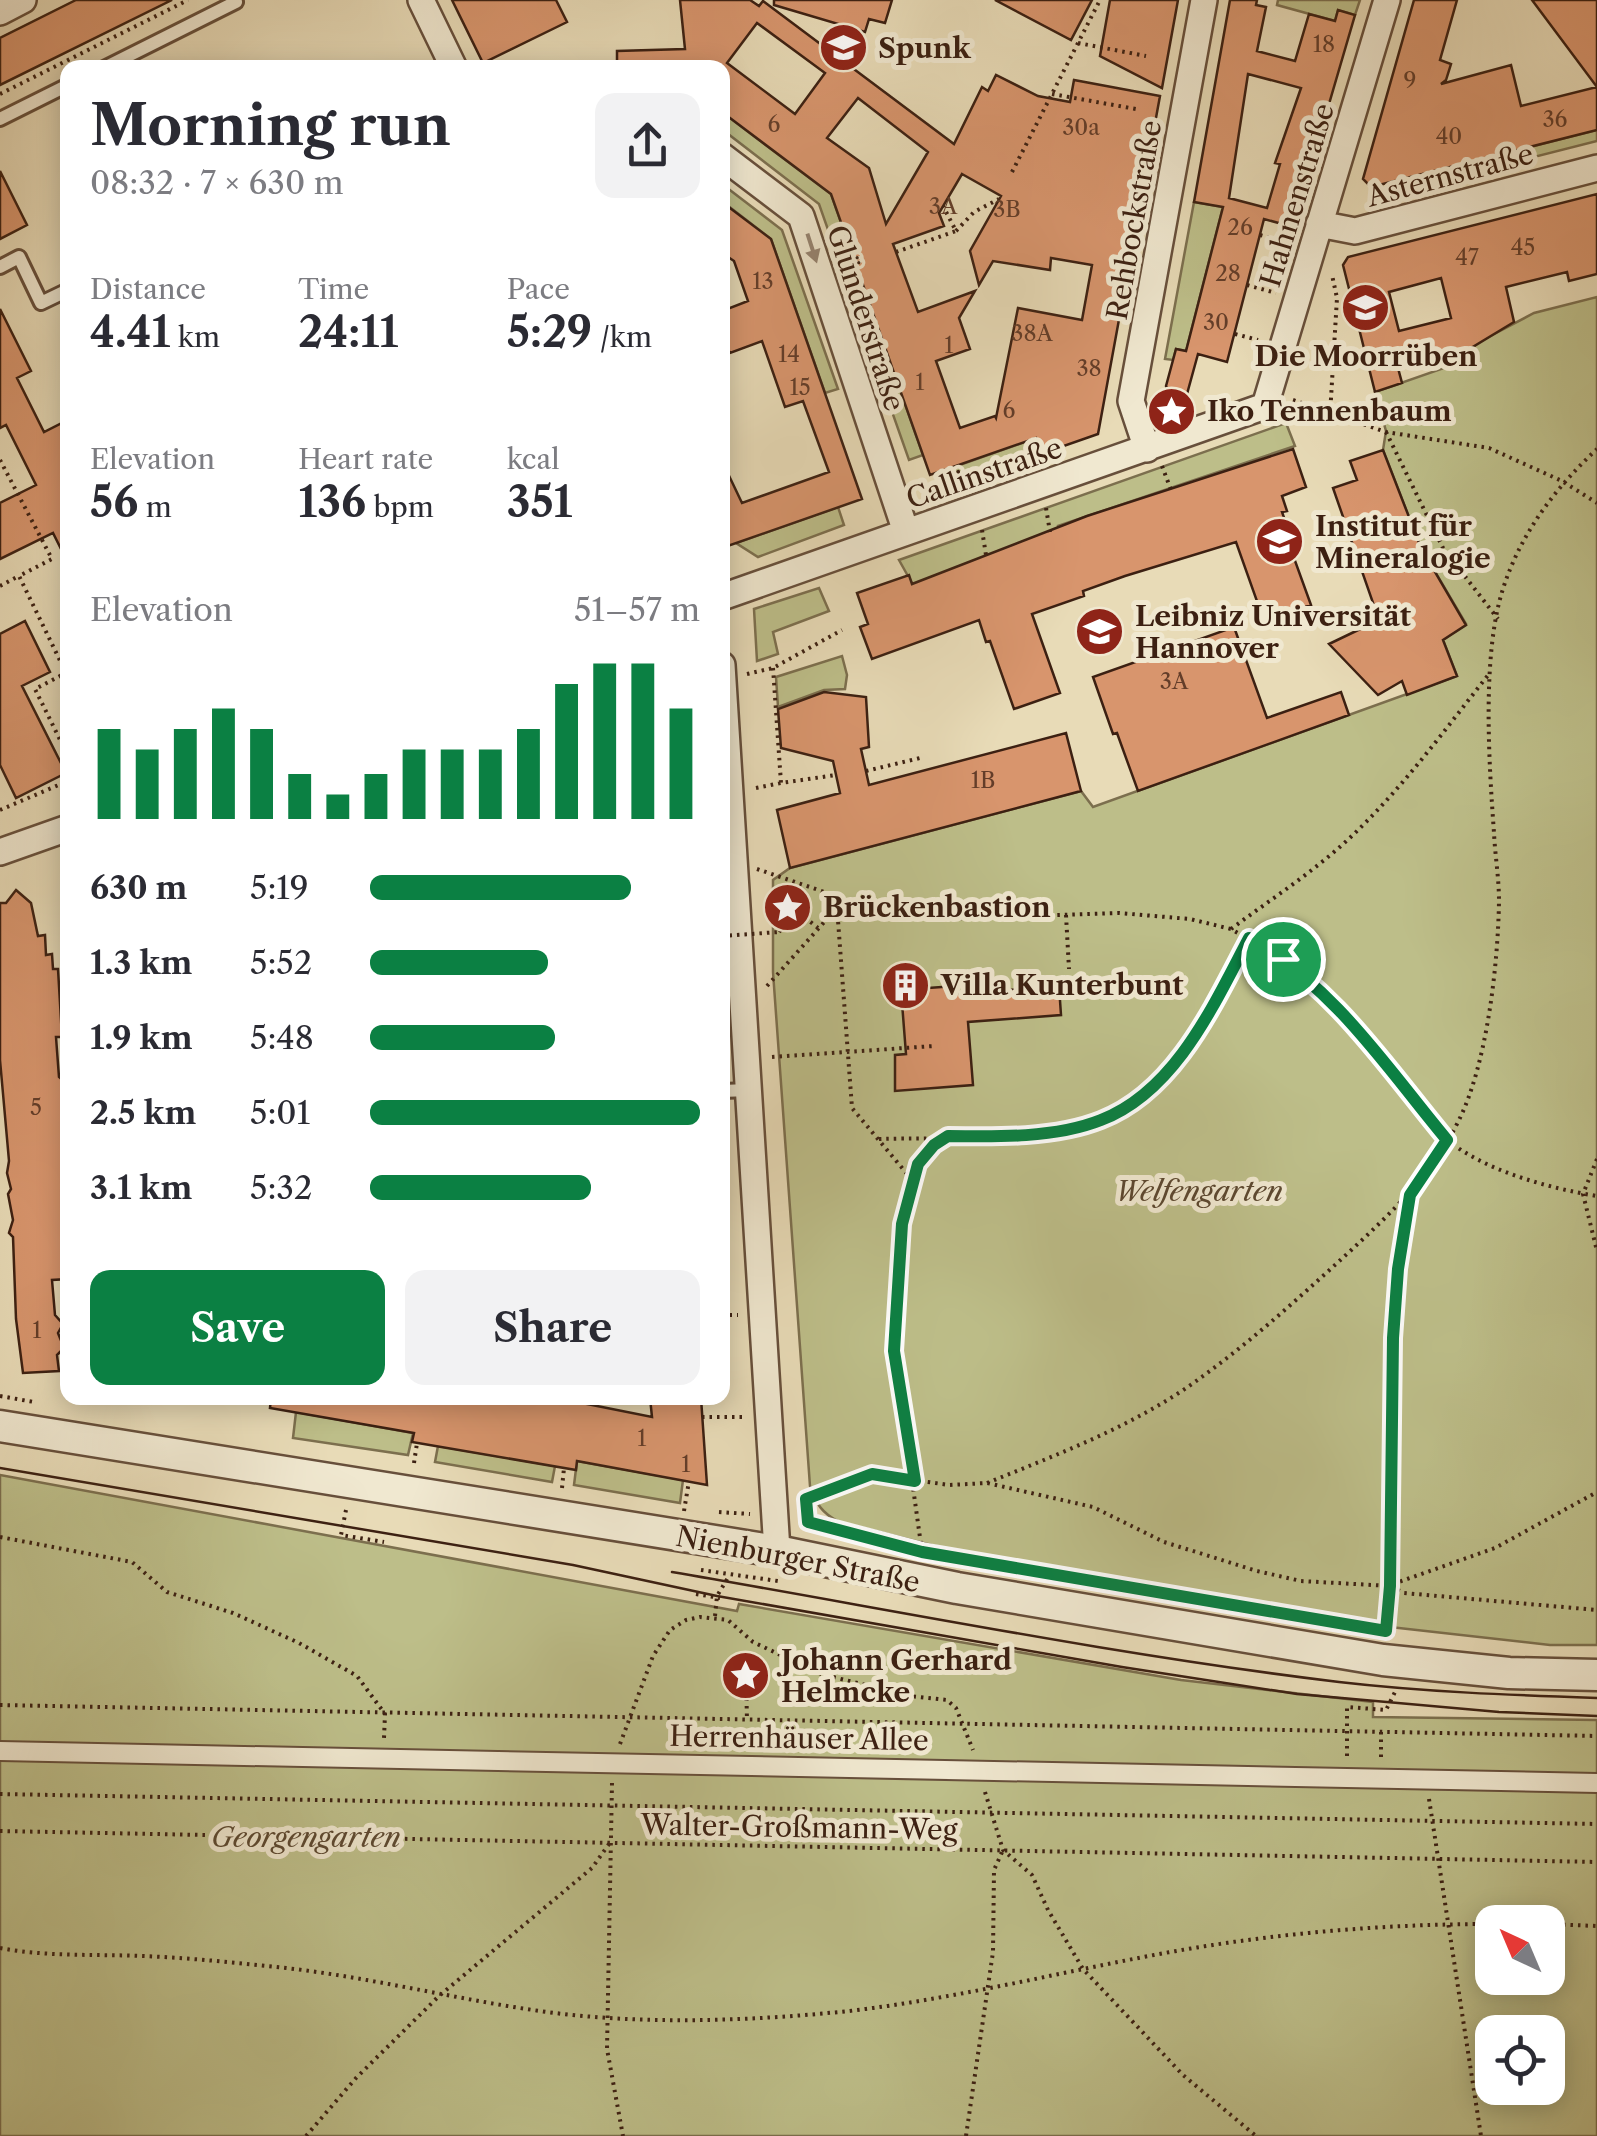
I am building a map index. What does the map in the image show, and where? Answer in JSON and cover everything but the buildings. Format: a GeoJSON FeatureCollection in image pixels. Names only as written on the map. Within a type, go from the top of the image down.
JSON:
{"type":"FeatureCollection","features":[{"type":"Feature","properties":{"kind":"street"},"geometry":{"type":"LineString","coordinates":[[0,12],[23,0]]}},
{"type":"Feature","properties":{"kind":"street"},"geometry":{"type":"LineString","coordinates":[[420,0],[450,60]]}},
{"type":"Feature","properties":{"kind":"street","name":"Rehbockstraße"},"geometry":{"type":"LineString","coordinates":[[1154,458],[1132,401],[1204,0]]}},
{"type":"Feature","properties":{"kind":"street","name":"Hahnenstraße"},"geometry":{"type":"LineString","coordinates":[[1265,406],[1386,0]]}},
{"type":"Feature","properties":{"kind":"street","name":"Glünderstraße"},"geometry":{"type":"LineString","coordinates":[[730,162],[801,216],[906,532]]}},
{"type":"Feature","properties":{"kind":"street","name":"Asternstraße"},"geometry":{"type":"LineString","coordinates":[[1318,224],[1355,231],[1597,168]]}},
{"type":"Feature","properties":{"kind":"street","name":"Callinstraße"},"geometry":{"type":"LineString","coordinates":[[730,594],[906,532],[1154,458],[1265,406]]}},
{"type":"Feature","properties":{"kind":"street"},"geometry":{"type":"LineString","coordinates":[[730,791],[777,1551]]}},
{"type":"Feature","properties":{"kind":"street"},"geometry":{"type":"LineString","coordinates":[[1,850],[60,831]]}},
{"type":"Feature","properties":{"kind":"street","name":"Nienburger Straße"},"geometry":{"type":"LineString","coordinates":[[0,1426],[777,1551],[957,1588],[1383,1660],[1509,1673],[1597,1675]]}},
{"type":"Feature","properties":{"kind":"street","name":"Herrenhäuser Allee"},"geometry":{"type":"LineString","coordinates":[[0,1751],[1597,1782]]}},
{"type":"Feature","properties":{"kind":"lane"},"geometry":{"type":"LineString","coordinates":[[119,60],[234,0]]}},
{"type":"Feature","properties":{"kind":"lane"},"geometry":{"type":"LineString","coordinates":[[0,119],[60,89]]}},
{"type":"Feature","properties":{"kind":"lane"},"geometry":{"type":"LineString","coordinates":[[0,266],[19,256],[41,303],[60,294]]}},
{"type":"Feature","properties":{"kind":"lane"},"geometry":{"type":"LineString","coordinates":[[730,1091],[749,1090]]}},
{"type":"Feature","properties":{"kind":"path"},"geometry":{"type":"LineString","coordinates":[[68,60],[188,0]]}},
{"type":"Feature","properties":{"kind":"path"},"geometry":{"type":"LineString","coordinates":[[1012,172],[1100,0]]}},
{"type":"Feature","properties":{"kind":"path"},"geometry":{"type":"LineString","coordinates":[[1078,43],[1146,56]]}},
{"type":"Feature","properties":{"kind":"path"},"geometry":{"type":"LineString","coordinates":[[0,94],[60,64]]}},
{"type":"Feature","properties":{"kind":"path"},"geometry":{"type":"LineString","coordinates":[[1052,94],[1136,109]]}},
{"type":"Feature","properties":{"kind":"path"},"geometry":{"type":"LineString","coordinates":[[896,252],[956,230],[974,212],[999,199]]}},
{"type":"Feature","properties":{"kind":"path"},"geometry":{"type":"LineString","coordinates":[[943,206],[956,230]]}},
{"type":"Feature","properties":{"kind":"path"},"geometry":{"type":"LineString","coordinates":[[1318,224],[1338,298],[1330,415]]}},
{"type":"Feature","properties":{"kind":"path"},"geometry":{"type":"LineString","coordinates":[[1260,235],[1311,249]]}},
{"type":"Feature","properties":{"kind":"path"},"geometry":{"type":"LineString","coordinates":[[1265,406],[1288,398],[1386,432],[1489,448],[1562,481],[1597,503]]}},
{"type":"Feature","properties":{"kind":"path"},"geometry":{"type":"LineString","coordinates":[[1386,432],[1443,548],[1498,619]]}},
{"type":"Feature","properties":{"kind":"path"},"geometry":{"type":"LineString","coordinates":[[987,1483],[1076,1448],[1202,1378],[1305,1292],[1410,1195],[1459,1121],[1489,1007],[1497,948],[1499,896],[1490,673],[1502,593],[1522,546],[1562,481],[1597,449]]}},
{"type":"Feature","properties":{"kind":"path"},"geometry":{"type":"LineString","coordinates":[[1154,458],[1171,490]]}},
{"type":"Feature","properties":{"kind":"path"},"geometry":{"type":"LineString","coordinates":[[0,460],[52,558],[0,586]]}},
{"type":"Feature","properties":{"kind":"path"},"geometry":{"type":"LineString","coordinates":[[1046,508],[1050,532]]}},
{"type":"Feature","properties":{"kind":"path"},"geometry":{"type":"LineString","coordinates":[[982,530],[986,555]]}},
{"type":"Feature","properties":{"kind":"path"},"geometry":{"type":"LineString","coordinates":[[19,576],[60,661]]}},
{"type":"Feature","properties":{"kind":"path"},"geometry":{"type":"LineString","coordinates":[[755,672],[773,668],[842,630]]}},
{"type":"Feature","properties":{"kind":"path"},"geometry":{"type":"LineString","coordinates":[[773,668],[781,783]]}},
{"type":"Feature","properties":{"kind":"path"},"geometry":{"type":"LineString","coordinates":[[1231,929],[1358,830],[1388,800],[1490,673]]}},
{"type":"Feature","properties":{"kind":"path"},"geometry":{"type":"LineString","coordinates":[[60,676],[35,689],[60,740]]}},
{"type":"Feature","properties":{"kind":"path"},"geometry":{"type":"LineString","coordinates":[[866,771],[924,757]]}},
{"type":"Feature","properties":{"kind":"path"},"geometry":{"type":"LineString","coordinates":[[766,786],[836,775]]}},
{"type":"Feature","properties":{"kind":"path"},"geometry":{"type":"LineString","coordinates":[[0,810],[60,784]]}},
{"type":"Feature","properties":{"kind":"path"},"geometry":{"type":"LineString","coordinates":[[762,869],[845,899],[938,919],[1119,913],[1190,918],[1231,929],[1308,978],[1342,1011],[1447,1140],[1465,1154],[1533,1180],[1597,1196]]}},
{"type":"Feature","properties":{"kind":"path"},"geometry":{"type":"LineString","coordinates":[[744,1011],[845,899]]}},
{"type":"Feature","properties":{"kind":"path"},"geometry":{"type":"LineString","coordinates":[[837,907],[852,1108],[913,1181]]}},
{"type":"Feature","properties":{"kind":"path"},"geometry":{"type":"LineString","coordinates":[[730,935],[778,932],[798,911],[819,929]]}},
{"type":"Feature","properties":{"kind":"path"},"geometry":{"type":"LineString","coordinates":[[1066,915],[1069,969]]}},
{"type":"Feature","properties":{"kind":"path"},"geometry":{"type":"LineString","coordinates":[[880,1138],[1065,1130],[1102,1120],[1138,1099],[1195,1036],[1249,938]]}},
{"type":"Feature","properties":{"kind":"path"},"geometry":{"type":"LineString","coordinates":[[747,1059],[934,1046]]}},
{"type":"Feature","properties":{"kind":"path"},"geometry":{"type":"LineString","coordinates":[[776,1517],[922,1552],[894,1351],[902,1224],[918,1164],[948,1136]]}},
{"type":"Feature","properties":{"kind":"path"},"geometry":{"type":"LineString","coordinates":[[1597,1158],[1583,1194],[1597,1250]]}},
{"type":"Feature","properties":{"kind":"path"},"geometry":{"type":"LineString","coordinates":[[1386,1631],[1393,1338],[1398,1269],[1410,1195]]}},
{"type":"Feature","properties":{"kind":"path"},"geometry":{"type":"LineString","coordinates":[[702,1417],[770,1417]]}},
{"type":"Feature","properties":{"kind":"path"},"geometry":{"type":"LineString","coordinates":[[414,1466],[418,1443]]}},
{"type":"Feature","properties":{"kind":"path"},"geometry":{"type":"LineString","coordinates":[[562,1490],[564,1468]]}},
{"type":"Feature","properties":{"kind":"path"},"geometry":{"type":"LineString","coordinates":[[808,1522],[806,1499],[872,1474],[949,1485],[987,1483],[1093,1507],[1164,1542],[1257,1571],[1301,1581],[1390,1586],[1495,1548],[1597,1492]]}},
{"type":"Feature","properties":{"kind":"path"},"geometry":{"type":"LineString","coordinates":[[684,1510],[688,1481]]}},
{"type":"Feature","properties":{"kind":"path"},"geometry":{"type":"LineString","coordinates":[[346,1508],[341,1536],[384,1542]]}},
{"type":"Feature","properties":{"kind":"path"},"geometry":{"type":"LineString","coordinates":[[0,1536],[132,1562],[167,1592],[266,1628],[356,1676],[385,1714],[384,1756]]}},
{"type":"Feature","properties":{"kind":"path"},"geometry":{"type":"LineString","coordinates":[[942,1555],[1019,1568]]}},
{"type":"Feature","properties":{"kind":"path"},"geometry":{"type":"LineString","coordinates":[[701,1570],[784,1582]]}},
{"type":"Feature","properties":{"kind":"path"},"geometry":{"type":"LineString","coordinates":[[715,1618],[723,1580],[730,1574]]}},
{"type":"Feature","properties":{"kind":"path"},"geometry":{"type":"LineString","coordinates":[[1390,1586],[1404,1593],[1597,1610]]}},
{"type":"Feature","properties":{"kind":"path"},"geometry":{"type":"LineString","coordinates":[[696,1594],[720,1598]]}},
{"type":"Feature","properties":{"kind":"path"},"geometry":{"type":"LineString","coordinates":[[641,1687],[653,1656],[670,1630],[686,1620],[715,1618],[728,1620],[753,1642],[821,1674],[910,1696],[947,1700],[956,1708]]}},
{"type":"Feature","properties":{"kind":"path"},"geometry":{"type":"LineString","coordinates":[[746,1676],[747,1721]]}},
{"type":"Feature","properties":{"kind":"path"},"geometry":{"type":"LineString","coordinates":[[0,1706],[1597,1736]]}},
{"type":"Feature","properties":{"kind":"path"},"geometry":{"type":"LineString","coordinates":[[1346,1775],[1347,1706],[1376,1709]]}},
{"type":"Feature","properties":{"kind":"path"},"geometry":{"type":"LineString","coordinates":[[1381,1732],[1381,1777]]}},
{"type":"Feature","properties":{"kind":"path"},"geometry":{"type":"LineString","coordinates":[[1426,1780],[1481,2136]]}},
{"type":"Feature","properties":{"kind":"path"},"geometry":{"type":"LineString","coordinates":[[0,1794],[1597,1824]]}},
{"type":"Feature","properties":{"kind":"path","name":"Walter-Großmann-Weg"},"geometry":{"type":"LineString","coordinates":[[0,1831],[1597,1862]]}},
{"type":"Feature","properties":{"kind":"path"},"geometry":{"type":"LineString","coordinates":[[306,2136],[356,2078],[439,1996],[592,1868],[608,1844]]}},
{"type":"Feature","properties":{"kind":"path"},"geometry":{"type":"LineString","coordinates":[[608,1844],[609,2072],[623,2136]]}},
{"type":"Feature","properties":{"kind":"path"},"geometry":{"type":"LineString","coordinates":[[966,2136],[989,1988],[996,1908],[994,1870],[1003,1850],[1032,1875],[1083,1970],[1182,2075],[1256,2136]]}},
{"type":"Feature","properties":{"kind":"path"},"geometry":{"type":"LineString","coordinates":[[0,1948],[26,1953],[148,1956],[293,1969],[367,1978],[439,1996],[549,2012],[712,2019],[885,2006],[1244,1940],[1334,1930],[1475,1924]]}},
{"type":"Feature","properties":{"kind":"path"},"geometry":{"type":"LineString","coordinates":[[1565,1925],[1597,1926]]}},
{"type":"Feature","properties":{"kind":"green space"},"geometry":{"type":"Polygon","coordinates":[[[1278,0],[1360,0],[1355,15],[1338,10],[1335,21],[1277,5],[1278,0]]]}},
{"type":"Feature","properties":{"kind":"green space"},"geometry":{"type":"Polygon","coordinates":[[[730,118],[831,194],[923,455],[909,460],[819,204],[730,135],[730,118]]]}},
{"type":"Feature","properties":{"kind":"green space"},"geometry":{"type":"Polygon","coordinates":[[[1597,130],[1597,141],[1431,183],[1428,173],[1597,130]]]}},
{"type":"Feature","properties":{"kind":"green space"},"geometry":{"type":"Polygon","coordinates":[[[730,190],[782,230],[838,389],[825,393],[771,239],[730,207],[730,190]]]}},
{"type":"Feature","properties":{"kind":"green space"},"geometry":{"type":"Polygon","coordinates":[[[1194,202],[1223,207],[1186,351],[1176,349],[1173,360],[1165,359],[1194,202]]]}},
{"type":"Feature","properties":{"kind":"green space","name":"Welfengarten"},"geometry":{"type":"Polygon","coordinates":[[[1597,297],[1597,1645],[1550,1645],[1381,1626],[1000,1562],[833,1519],[820,1507],[810,1486],[773,972],[773,880],[790,868],[1081,791],[1093,807],[1457,676],[1443,640],[1466,624],[1421,548],[1383,450],[1386,431],[1375,392],[1447,367],[1479,342],[1534,313],[1597,297]]]}},
{"type":"Feature","properties":{"kind":"green space"},"geometry":{"type":"Polygon","coordinates":[[[1286,423],[1295,446],[1058,526],[1058,530],[913,585],[899,560],[1286,423]]]}},
{"type":"Feature","properties":{"kind":"green space"},"geometry":{"type":"Polygon","coordinates":[[[1036,438],[1041,454],[956,484],[951,468],[1036,438]]]}},
{"type":"Feature","properties":{"kind":"green space"},"geometry":{"type":"Polygon","coordinates":[[[838,507],[844,525],[758,557],[736,543],[838,507]]]}},
{"type":"Feature","properties":{"kind":"green space"},"geometry":{"type":"Polygon","coordinates":[[[819,588],[829,611],[773,632],[778,654],[757,661],[754,609],[819,588]]]}},
{"type":"Feature","properties":{"kind":"green space"},"geometry":{"type":"Polygon","coordinates":[[[842,656],[847,675],[845,689],[824,690],[778,707],[776,677],[842,656]]]}},
{"type":"Feature","properties":{"kind":"green space"},"geometry":{"type":"Polygon","coordinates":[[[296,1412],[413,1433],[408,1455],[293,1438],[296,1412]]]}},
{"type":"Feature","properties":{"kind":"green space"},"geometry":{"type":"Polygon","coordinates":[[[438,1446],[555,1466],[552,1482],[435,1462],[438,1446]]]}},
{"type":"Feature","properties":{"kind":"green space"},"geometry":{"type":"Polygon","coordinates":[[[577,1461],[683,1480],[680,1503],[574,1485],[577,1461]]]}},
{"type":"Feature","properties":{"kind":"green space","name":"Georgengarten"},"geometry":{"type":"Polygon","coordinates":[[[0,1475],[737,1611],[739,1604],[1181,1680],[1373,1702],[1373,1717],[1597,1720],[1597,2136],[0,2136],[0,1475]]]}},
{"type":"Feature","properties":{"kind":"tram line"},"geometry":{"type":"LineString","coordinates":[[0,1468],[573,1565],[717,1596],[1122,1667],[1297,1694],[1499,1712],[1597,1716]]}},
{"type":"Feature","properties":{"kind":"tram line"},"geometry":{"type":"LineString","coordinates":[[672,1572],[1255,1671],[1404,1688],[1597,1698]]}},
{"type":"Feature","properties":{"kind":"place","name":"Spunk"},"geometry":{"type":"Point","coordinates":[843,48]}},
{"type":"Feature","properties":{"kind":"place","name":"Die Moorrüben"},"geometry":{"type":"Point","coordinates":[1366,308]}},
{"type":"Feature","properties":{"kind":"place","name":"Iko Tennenbaum"},"geometry":{"type":"Point","coordinates":[1172,411]}},
{"type":"Feature","properties":{"kind":"place","name":"Institut für Mineralogie"},"geometry":{"type":"Point","coordinates":[1280,542]}},
{"type":"Feature","properties":{"kind":"place","name":"Leibniz Universität Hannover"},"geometry":{"type":"Point","coordinates":[1100,632]}},
{"type":"Feature","properties":{"kind":"place","name":"Brückenbastion"},"geometry":{"type":"Point","coordinates":[788,907]}},
{"type":"Feature","properties":{"kind":"place","name":"Villa Kunterbunt"},"geometry":{"type":"Point","coordinates":[906,985]}},
{"type":"Feature","properties":{"kind":"place","name":"Johann Gerhard Helmcke"},"geometry":{"type":"Point","coordinates":[746,1676]}},
{"type":"Feature","properties":{"kind":"route"},"geometry":{"type":"LineString","coordinates":[[1249,938],[1283,959],[1342,1011],[1447,1140],[1410,1195],[1398,1269],[1386,1631],[922,1552],[808,1522],[806,1499],[872,1474],[915,1481],[894,1351],[902,1224],[918,1164],[934,1145],[948,1136],[1065,1130],[1102,1120],[1138,1099],[1195,1036],[1249,938]]}}]}
